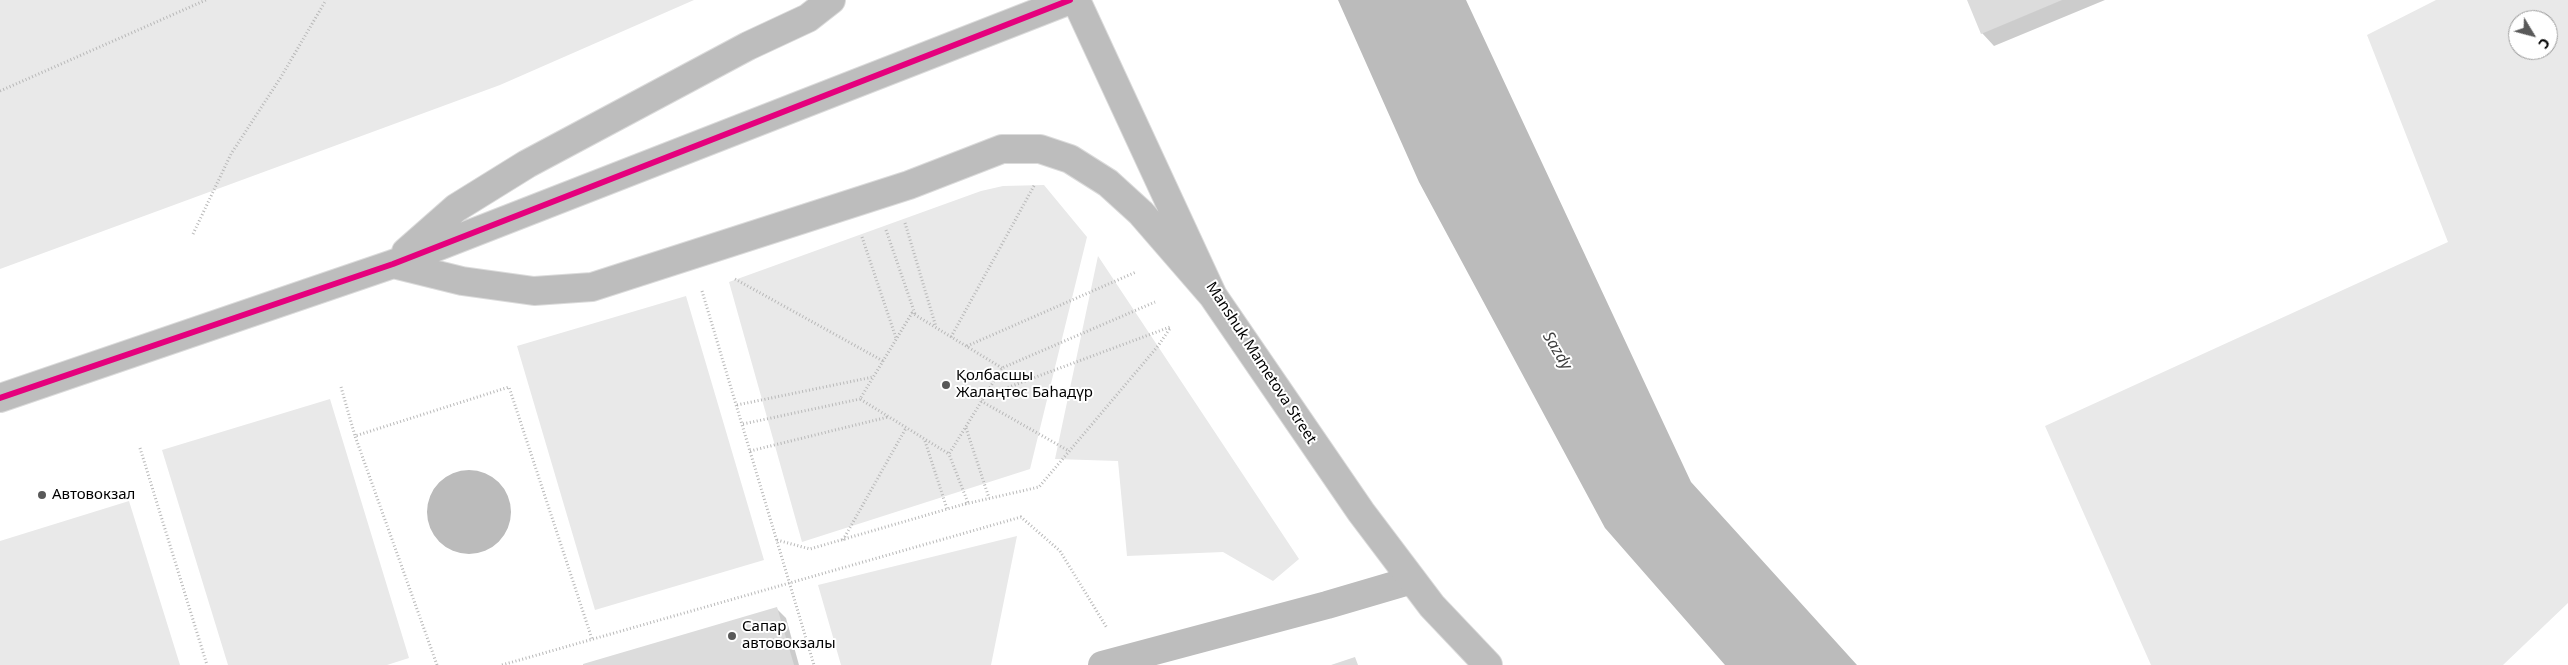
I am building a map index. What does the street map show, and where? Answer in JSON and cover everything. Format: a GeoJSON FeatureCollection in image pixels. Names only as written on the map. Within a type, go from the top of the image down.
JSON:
{"type":"FeatureCollection","features":[{"type":"Feature","properties":{"kind":"main road"},"geometry":{"type":"LineString","coordinates":[[393,264],[456,208],[527,164],[748,46],[808,18],[831,0]]}},
{"type":"Feature","properties":{"kind":"main road"},"geometry":{"type":"LineString","coordinates":[[0,398],[393,264],[1070,0]]}},
{"type":"Feature","properties":{"kind":"main road","name":"Manshuk Mametova Street"},"geometry":{"type":"LineString","coordinates":[[1076,0],[1213,296],[1360,512],[1432,606],[1488,665]]}},
{"type":"Feature","properties":{"kind":"main road"},"geometry":{"type":"LineString","coordinates":[[393,264],[462,281],[534,291],[592,287],[909,185],[1002,148],[1040,149],[1070,159],[1108,183],[1141,213],[1213,296]]}},
{"type":"Feature","properties":{"kind":"main road"},"geometry":{"type":"LineString","coordinates":[[1113,662],[1412,580]]}},
{"type":"Feature","properties":{"kind":"path"},"geometry":{"type":"LineString","coordinates":[[0,90],[206,0]]}},
{"type":"Feature","properties":{"kind":"path"},"geometry":{"type":"LineString","coordinates":[[193,234],[231,154],[281,77],[326,0]]}},
{"type":"Feature","properties":{"kind":"path"},"geometry":{"type":"LineString","coordinates":[[951,337],[1038,180]]}},
{"type":"Feature","properties":{"kind":"path"},"geometry":{"type":"LineString","coordinates":[[905,222],[936,328]]}},
{"type":"Feature","properties":{"kind":"path"},"geometry":{"type":"LineString","coordinates":[[859,228],[896,339]]}},
{"type":"Feature","properties":{"kind":"path"},"geometry":{"type":"LineString","coordinates":[[886,228],[915,315]]}},
{"type":"Feature","properties":{"kind":"path"},"geometry":{"type":"LineString","coordinates":[[967,346],[1136,272]]}},
{"type":"Feature","properties":{"kind":"path"},"geometry":{"type":"LineString","coordinates":[[728,275],[883,361]]}},
{"type":"Feature","properties":{"kind":"path"},"geometry":{"type":"LineString","coordinates":[[702,291],[814,665]]}},
{"type":"Feature","properties":{"kind":"path"},"geometry":{"type":"LineString","coordinates":[[949,454],[1002,368],[1155,302]]}},
{"type":"Feature","properties":{"kind":"path"},"geometry":{"type":"LineString","coordinates":[[860,399],[912,313],[1002,368]]}},
{"type":"Feature","properties":{"kind":"path"},"geometry":{"type":"LineString","coordinates":[[776,540],[810,549],[965,504],[1039,487],[1158,346],[1171,327],[985,396]]}},
{"type":"Feature","properties":{"kind":"path"},"geometry":{"type":"LineString","coordinates":[[737,405],[873,376]]}},
{"type":"Feature","properties":{"kind":"path"},"geometry":{"type":"LineString","coordinates":[[341,387],[355,436],[437,665]]}},
{"type":"Feature","properties":{"kind":"path"},"geometry":{"type":"LineString","coordinates":[[355,436],[510,387],[592,639]]}},
{"type":"Feature","properties":{"kind":"path"},"geometry":{"type":"LineString","coordinates":[[742,424],[860,399],[949,454],[968,503],[965,504]]}},
{"type":"Feature","properties":{"kind":"path"},"geometry":{"type":"LineString","coordinates":[[981,401],[1069,451]]}},
{"type":"Feature","properties":{"kind":"path"},"geometry":{"type":"LineString","coordinates":[[750,451],[889,417]]}},
{"type":"Feature","properties":{"kind":"path"},"geometry":{"type":"LineString","coordinates":[[966,427],[989,498]]}},
{"type":"Feature","properties":{"kind":"path"},"geometry":{"type":"LineString","coordinates":[[842,540],[906,428]]}},
{"type":"Feature","properties":{"kind":"path"},"geometry":{"type":"LineString","coordinates":[[925,440],[947,509]]}},
{"type":"Feature","properties":{"kind":"path"},"geometry":{"type":"LineString","coordinates":[[140,448],[207,665]]}},
{"type":"Feature","properties":{"kind":"path"},"geometry":{"type":"LineString","coordinates":[[502,665],[1021,517],[1060,551],[1113,662]]}},
{"type":"Feature","properties":{"kind":"shaded area"},"geometry":{"type":"Polygon","coordinates":[[[0,0],[694,0],[500,85],[0,269],[0,0]]]}},
{"type":"Feature","properties":{"kind":"shaded area"},"geometry":{"type":"Polygon","coordinates":[[[2436,0],[2568,0],[2568,603],[2503,665],[2151,665],[2045,426],[2448,242],[2367,35],[2436,0]]]}},
{"type":"Feature","properties":{"kind":"shaded area"},"geometry":{"type":"Polygon","coordinates":[[[1044,185],[1087,237],[1030,469],[802,542],[729,282],[981,191],[1003,186],[1044,185]]]}},
{"type":"Feature","properties":{"kind":"shaded area"},"geometry":{"type":"Polygon","coordinates":[[[1098,256],[1299,559],[1273,581],[1223,552],[1127,556],[1118,461],[1055,459],[1098,256]]]}},
{"type":"Feature","properties":{"kind":"shaded area"},"geometry":{"type":"Polygon","coordinates":[[[686,296],[764,560],[595,610],[517,346],[686,296]]]}},
{"type":"Feature","properties":{"kind":"shaded area"},"geometry":{"type":"Polygon","coordinates":[[[330,399],[409,658],[387,665],[228,665],[162,450],[330,399]]]}},
{"type":"Feature","properties":{"kind":"shaded area"},"geometry":{"type":"Polygon","coordinates":[[[129,501],[180,665],[0,665],[0,541],[129,501]]]}},
{"type":"Feature","properties":{"kind":"shaded area"},"geometry":{"type":"Polygon","coordinates":[[[1017,536],[991,665],[841,665],[818,585],[1017,536]]]}},
{"type":"Feature","properties":{"kind":"water","name":"Sazdy"},"geometry":{"type":"Polygon","coordinates":[[[1338,0],[1466,0],[1691,482],[1857,665],[1725,665],[1605,528],[1419,182],[1338,0]]]}},
{"type":"Feature","properties":{"kind":"water"},"geometry":{"type":"Polygon","coordinates":[[[469,470],[485,473],[499,482],[508,496],[511,512],[508,528],[499,542],[485,551],[469,554],[453,551],[439,542],[430,528],[427,512],[430,496],[439,482],[453,473],[469,470]]]}},
{"type":"Feature","properties":{"kind":"building"},"geometry":{"type":"Polygon","coordinates":[[[1967,0],[2062,0],[1981,34],[1967,0]]]}},
{"type":"Feature","properties":{"kind":"building","name":"Сапар автовокзалы"},"geometry":{"type":"Polygon","coordinates":[[[777,607],[794,665],[583,665],[583,664],[777,607]]]}},
{"type":"Feature","properties":{"kind":"building"},"geometry":{"type":"Polygon","coordinates":[[[1355,657],[1358,665],[1331,665],[1355,657]]]}},
{"type":"Feature","properties":{"kind":"transit line"},"geometry":{"type":"LineString","coordinates":[[0,398],[393,264],[1070,0]]}},
{"type":"Feature","properties":{"kind":"place","name":"Қолбасшы Жалаңтөс Баһадүр"},"geometry":{"type":"Point","coordinates":[946,385]}},
{"type":"Feature","properties":{"kind":"place","name":"Автовокзал"},"geometry":{"type":"Point","coordinates":[42,495]}},
{"type":"Feature","properties":{"kind":"place","name":"Сапар автовокзалы"},"geometry":{"type":"Point","coordinates":[732,636]}}]}
